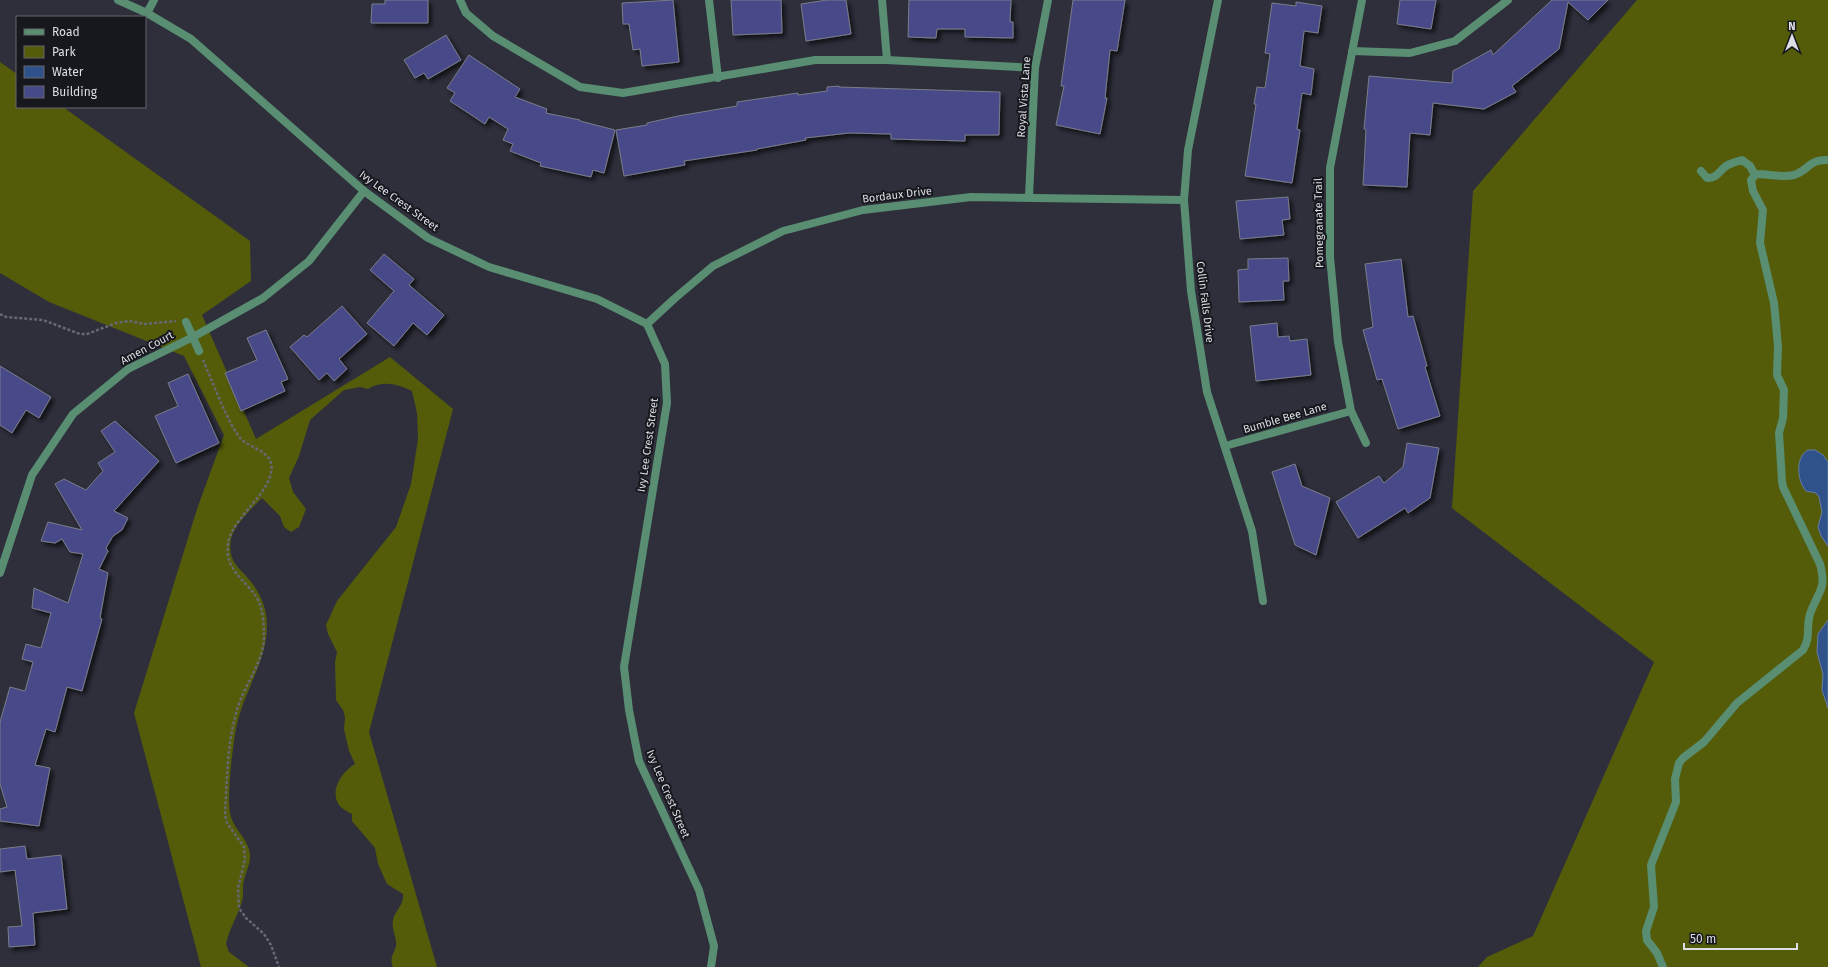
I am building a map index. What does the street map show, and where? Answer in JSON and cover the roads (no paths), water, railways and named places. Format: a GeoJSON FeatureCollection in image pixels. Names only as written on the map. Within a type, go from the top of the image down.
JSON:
{"type":"FeatureCollection","features":[{"type":"Feature","properties":{"kind":"street","name":"Ivy Lee Crest Street"},"geometry":{"type":"LineString","coordinates":[[118,0],[147,13],[191,40],[364,191],[428,238],[489,267],[597,299],[647,324],[665,364],[667,403],[624,667],[629,710],[639,761],[699,890],[714,946],[711,967]]}},
{"type":"Feature","properties":{"kind":"street"},"geometry":{"type":"LineString","coordinates":[[147,13],[154,0]]}},
{"type":"Feature","properties":{"kind":"street"},"geometry":{"type":"LineString","coordinates":[[460,0],[466,13],[493,36],[580,87],[623,94],[815,60],[887,60],[1035,68]]}},
{"type":"Feature","properties":{"kind":"street"},"geometry":{"type":"LineString","coordinates":[[709,0],[718,78]]}},
{"type":"Feature","properties":{"kind":"street"},"geometry":{"type":"LineString","coordinates":[[882,0],[887,60]]}},
{"type":"Feature","properties":{"kind":"street","name":"Royal Vista Lane"},"geometry":{"type":"LineString","coordinates":[[1029,197],[1035,68],[1048,0]]}},
{"type":"Feature","properties":{"kind":"street","name":"Collin Falls Drive"},"geometry":{"type":"LineString","coordinates":[[1218,0],[1188,150],[1184,200],[1191,291],[1207,392],[1252,531],[1263,601]]}},
{"type":"Feature","properties":{"kind":"street","name":"Pomegranate Trail"},"geometry":{"type":"LineString","coordinates":[[1362,0],[1330,168],[1330,257],[1338,342],[1350,410],[1366,443]]}},
{"type":"Feature","properties":{"kind":"street"},"geometry":{"type":"LineString","coordinates":[[1352,50],[1410,53],[1455,41],[1508,0]]}},
{"type":"Feature","properties":{"kind":"street"},"geometry":{"type":"LineString","coordinates":[[1701,171],[1707,178],[1713,178],[1719,175],[1725,167],[1742,160],[1750,166],[1755,175]]}},
{"type":"Feature","properties":{"kind":"street"},"geometry":{"type":"LineString","coordinates":[[1755,175],[1793,175],[1802,171],[1812,162],[1828,160]]}},
{"type":"Feature","properties":{"kind":"street"},"geometry":{"type":"LineString","coordinates":[[1663,967],[1661,958],[1646,940],[1646,931],[1654,907],[1651,865],[1676,802],[1675,779],[1679,763],[1710,736],[1736,703],[1803,650],[1808,641],[1810,614],[1822,591],[1823,583],[1820,564],[1782,487],[1779,433],[1783,418],[1784,390],[1777,375],[1778,351],[1774,303],[1760,243],[1763,210],[1752,185],[1751,180],[1755,175]]}},
{"type":"Feature","properties":{"kind":"street","name":"Amen Court"},"geometry":{"type":"LineString","coordinates":[[0,573],[32,475],[73,414],[128,369],[193,337],[263,298],[310,261],[364,191]]}},
{"type":"Feature","properties":{"kind":"street","name":"Bordaux Drive"},"geometry":{"type":"LineString","coordinates":[[647,324],[713,266],[783,231],[863,210],[971,197],[1184,200]]}},
{"type":"Feature","properties":{"kind":"street"},"geometry":{"type":"LineString","coordinates":[[186,322],[199,350]]}},
{"type":"Feature","properties":{"kind":"street","name":"Bumble Bee Lane"},"geometry":{"type":"LineString","coordinates":[[1225,446],[1350,410]]}},
{"type":"Feature","properties":{"kind":"water"},"geometry":{"type":"Polygon","coordinates":[[[1808,450],[1815,450],[1823,455],[1828,462],[1828,546],[1821,536],[1818,527],[1822,512],[1819,497],[1816,493],[1806,491],[1799,475],[1799,463],[1804,453],[1808,450]]]}},
{"type":"Feature","properties":{"kind":"water"},"geometry":{"type":"Polygon","coordinates":[[[1828,620],[1828,708],[1822,690],[1823,674],[1817,652],[1818,634],[1828,620]]]}}]}
